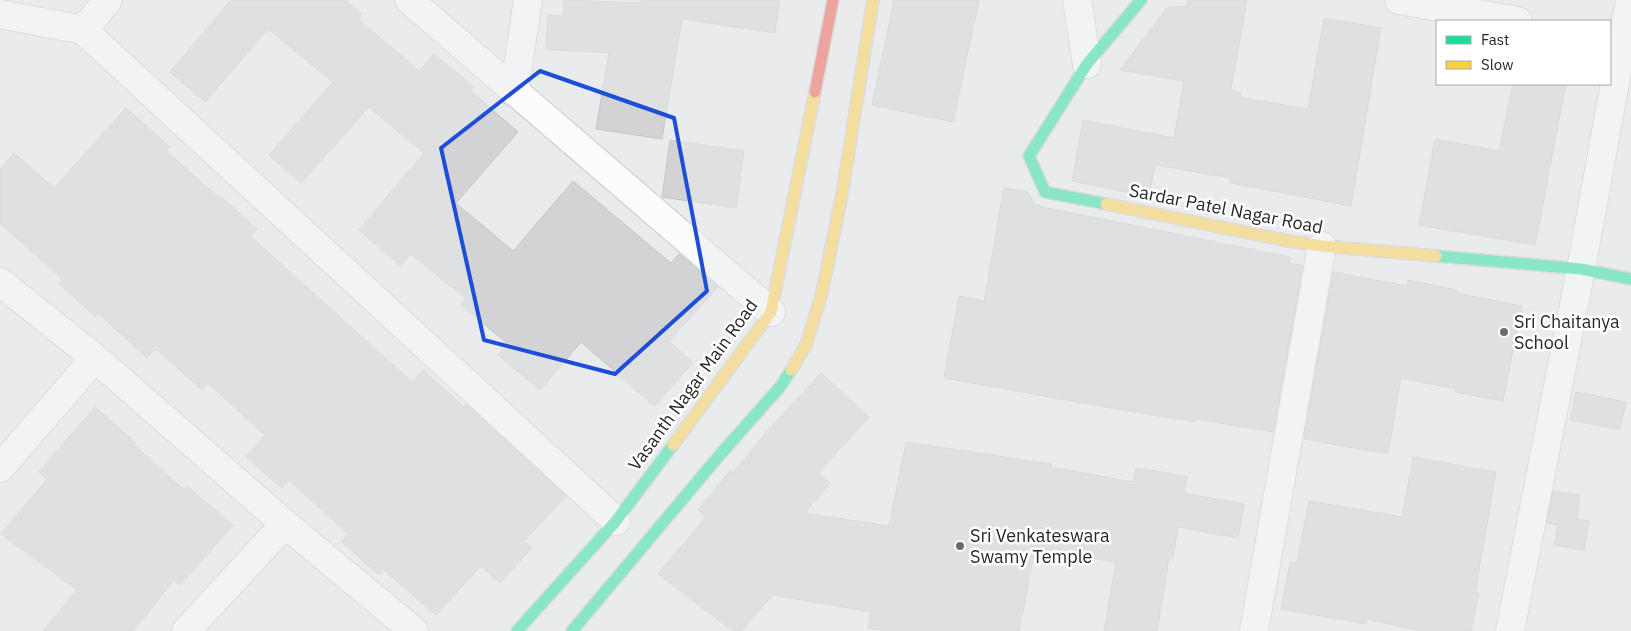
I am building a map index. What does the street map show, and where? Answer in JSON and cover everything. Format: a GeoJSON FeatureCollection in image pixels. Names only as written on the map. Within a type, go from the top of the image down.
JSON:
{"type":"FeatureCollection","features":[{"type":"Feature","properties":{"kind":"street"},"geometry":{"type":"LineString","coordinates":[[83,30],[108,0]]}},
{"type":"Feature","properties":{"kind":"street"},"geometry":{"type":"LineString","coordinates":[[410,0],[514,92],[771,312]]}},
{"type":"Feature","properties":{"kind":"street"},"geometry":{"type":"LineString","coordinates":[[514,92],[528,0]]}},
{"type":"Feature","properties":{"kind":"street","name":"Vasanth Nagar Main Road"},"geometry":{"type":"LineString","coordinates":[[518,631],[616,521],[771,312],[833,0]]}},
{"type":"Feature","properties":{"kind":"street"},"geometry":{"type":"LineString","coordinates":[[572,631],[718,457],[780,388],[806,345],[822,293],[840,203],[873,0]]}},
{"type":"Feature","properties":{"kind":"street"},"geometry":{"type":"LineString","coordinates":[[1077,0],[1087,64]]}},
{"type":"Feature","properties":{"kind":"street","name":"Sardar Patel Nagar Road"},"geometry":{"type":"LineString","coordinates":[[1141,0],[1087,64],[1029,156],[1046,192],[1322,246],[1581,269],[1631,279]]}},
{"type":"Feature","properties":{"kind":"street"},"geometry":{"type":"LineString","coordinates":[[1399,0],[1512,20]]}},
{"type":"Feature","properties":{"kind":"street"},"geometry":{"type":"LineString","coordinates":[[1510,631],[1581,269],[1621,40],[1630,0]]}},
{"type":"Feature","properties":{"kind":"street"},"geometry":{"type":"LineString","coordinates":[[0,14],[83,30],[616,521]]}},
{"type":"Feature","properties":{"kind":"street"},"geometry":{"type":"LineString","coordinates":[[1254,631],[1322,246]]}},
{"type":"Feature","properties":{"kind":"street"},"geometry":{"type":"LineString","coordinates":[[0,282],[95,358],[285,524],[414,631]]}},
{"type":"Feature","properties":{"kind":"street"},"geometry":{"type":"LineString","coordinates":[[0,468],[95,358]]}},
{"type":"Feature","properties":{"kind":"street"},"geometry":{"type":"LineString","coordinates":[[186,631],[285,524]]}},
{"type":"Feature","properties":{"kind":"highlighted area"},"geometry":{"type":"Polygon","coordinates":[[[540,71],[674,118],[707,291],[615,374],[484,340],[441,148],[540,71]]]}},
{"type":"Feature","properties":{"kind":"building"},"geometry":{"type":"Polygon","coordinates":[[[231,0],[345,0],[362,14],[358,19],[419,71],[434,54],[474,87],[471,91],[518,132],[456,203],[513,251],[573,181],[671,263],[679,254],[718,287],[669,341],[693,363],[654,406],[581,342],[540,390],[498,355],[508,344],[461,305],[466,299],[411,254],[401,266],[359,230],[424,153],[369,107],[301,183],[269,155],[333,82],[268,29],[205,102],[170,72],[231,0]]]}},
{"type":"Feature","properties":{"kind":"building"},"geometry":{"type":"Polygon","coordinates":[[[564,0],[640,3],[641,0],[780,0],[775,33],[682,19],[662,139],[596,129],[609,53],[546,49],[548,15],[563,16],[564,0]]]}},
{"type":"Feature","properties":{"kind":"building"},"geometry":{"type":"Polygon","coordinates":[[[894,0],[979,0],[953,122],[872,105],[894,0]]]}},
{"type":"Feature","properties":{"kind":"building"},"geometry":{"type":"Polygon","coordinates":[[[1188,0],[1247,0],[1231,90],[1241,92],[1240,97],[1308,109],[1324,18],[1381,28],[1351,206],[1230,183],[1231,178],[1155,165],[1149,197],[1072,181],[1083,120],[1174,138],[1184,81],[1120,70],[1167,8],[1187,6],[1188,0]]]}},
{"type":"Feature","properties":{"kind":"building"},"geometry":{"type":"Polygon","coordinates":[[[1513,85],[1566,85],[1535,245],[1419,225],[1435,139],[1499,151],[1513,85]]]}},
{"type":"Feature","properties":{"kind":"building"},"geometry":{"type":"Polygon","coordinates":[[[126,108],[170,147],[166,151],[257,229],[250,236],[412,382],[423,370],[464,407],[466,404],[566,496],[524,541],[532,548],[500,583],[481,566],[436,615],[384,570],[379,575],[342,542],[348,534],[289,480],[282,488],[246,457],[265,435],[208,383],[202,390],[156,349],[147,358],[99,314],[96,317],[59,284],[62,279],[0,223],[0,169],[14,153],[54,188],[126,108]]]}},
{"type":"Feature","properties":{"kind":"building"},"geometry":{"type":"Polygon","coordinates":[[[670,140],[744,151],[736,208],[662,197],[670,140]]]}},
{"type":"Feature","properties":{"kind":"building"},"geometry":{"type":"Polygon","coordinates":[[[1004,188],[1028,192],[1035,204],[1042,207],[1290,257],[1289,263],[1303,266],[1273,432],[1196,419],[1196,422],[1128,411],[944,378],[959,296],[984,301],[1004,188]]]}},
{"type":"Feature","properties":{"kind":"building"},"geometry":{"type":"Polygon","coordinates":[[[1333,272],[1407,286],[1408,280],[1457,290],[1456,293],[1522,306],[1503,401],[1455,392],[1455,389],[1401,378],[1388,454],[1304,439],[1333,272]]]}},
{"type":"Feature","properties":{"kind":"building"},"geometry":{"type":"Polygon","coordinates":[[[821,373],[869,417],[818,473],[830,483],[805,513],[889,526],[906,442],[1052,464],[1051,467],[1133,482],[1136,468],[1187,476],[1184,493],[1244,504],[1238,538],[1178,527],[1173,558],[1169,558],[1157,631],[1104,631],[1116,562],[1035,549],[1019,631],[886,631],[868,628],[871,612],[773,595],[741,631],[733,631],[658,574],[706,517],[698,510],[730,471],[733,473],[764,435],[821,373]]]}},
{"type":"Feature","properties":{"kind":"building"},"geometry":{"type":"Polygon","coordinates":[[[1576,392],[1626,402],[1620,430],[1570,420],[1576,392]]]}},
{"type":"Feature","properties":{"kind":"building"},"geometry":{"type":"Polygon","coordinates":[[[95,407],[136,443],[134,445],[184,490],[187,486],[233,525],[180,585],[174,580],[133,631],[43,631],[77,590],[1,534],[47,479],[39,472],[95,407]]]}},
{"type":"Feature","properties":{"kind":"building"},"geometry":{"type":"Polygon","coordinates":[[[1413,457],[1496,472],[1475,593],[1479,593],[1471,631],[1422,631],[1366,619],[1366,624],[1281,609],[1290,562],[1297,563],[1309,501],[1402,517],[1413,457]]]}},
{"type":"Feature","properties":{"kind":"building"},"geometry":{"type":"Polygon","coordinates":[[[1553,491],[1580,495],[1577,519],[1589,521],[1584,550],[1554,545],[1558,525],[1547,523],[1553,491]]]}},
{"type":"Feature","properties":{"kind":"traffic: fast"},"geometry":{"type":"LineString","coordinates":[[1106,204],[1045,192],[1029,156],[1087,64],[1141,0]]}},
{"type":"Feature","properties":{"kind":"traffic: fast"},"geometry":{"type":"LineString","coordinates":[[1436,256],[1581,269],[1631,279]]}},
{"type":"Feature","properties":{"kind":"traffic: fast"},"geometry":{"type":"LineString","coordinates":[[572,631],[718,457],[780,387],[791,370]]}},
{"type":"Feature","properties":{"kind":"traffic: fast"},"geometry":{"type":"LineString","coordinates":[[517,631],[616,521],[673,445]]}},
{"type":"Feature","properties":{"kind":"traffic: slow"},"geometry":{"type":"LineString","coordinates":[[791,370],[806,345],[822,293],[842,194],[873,0]]}},
{"type":"Feature","properties":{"kind":"traffic: slow"},"geometry":{"type":"LineString","coordinates":[[673,445],[771,312],[815,92]]}},
{"type":"Feature","properties":{"kind":"traffic: slow"},"geometry":{"type":"LineString","coordinates":[[1106,204],[1289,241],[1322,246],[1436,256]]}},
{"type":"Feature","properties":{"kind":"traffic: jam"},"geometry":{"type":"LineString","coordinates":[[815,92],[833,0]]}},
{"type":"Feature","properties":{"kind":"place","name":"Sri Chaitanya School"},"geometry":{"type":"Point","coordinates":[1504,332]}},
{"type":"Feature","properties":{"kind":"place","name":"Sri Venkateswara Swamy Temple"},"geometry":{"type":"Point","coordinates":[960,546]}}]}
